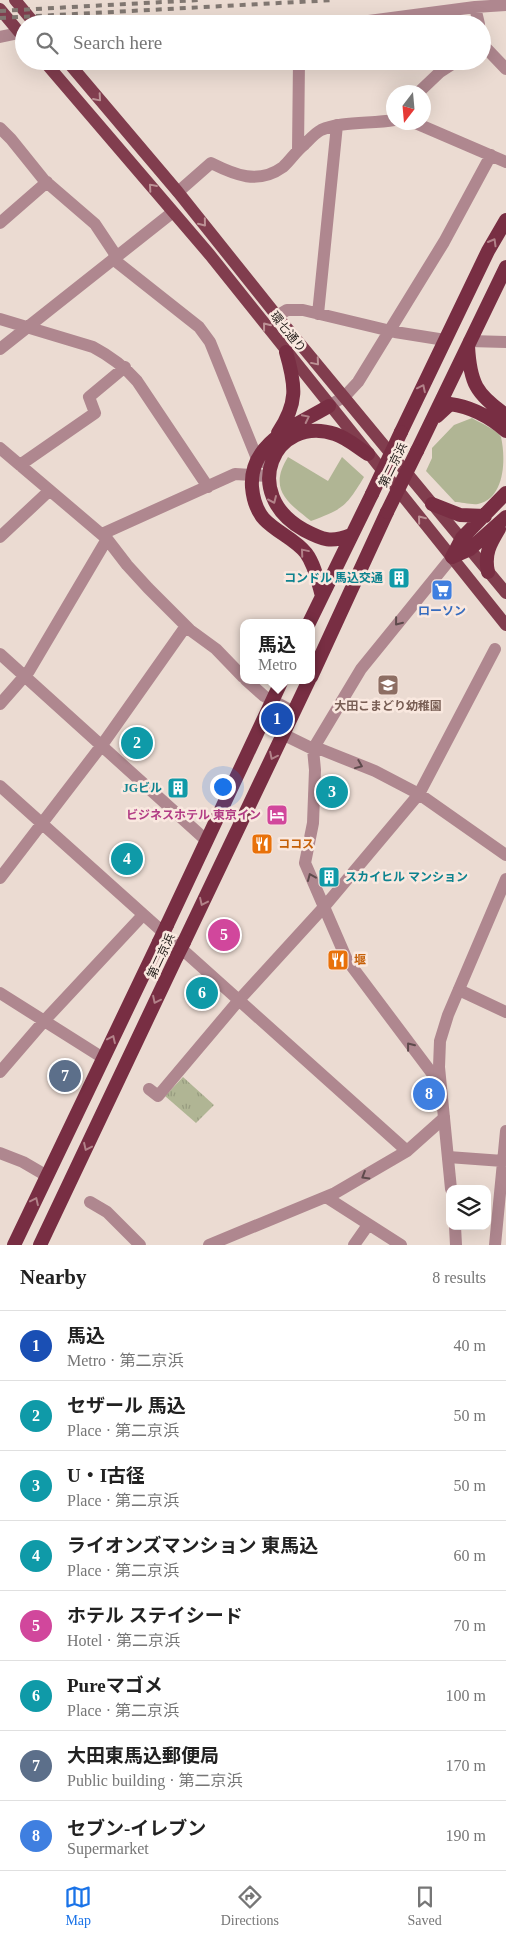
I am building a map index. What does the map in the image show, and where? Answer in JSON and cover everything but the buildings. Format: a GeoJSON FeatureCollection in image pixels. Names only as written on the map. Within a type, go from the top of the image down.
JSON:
{"type":"FeatureCollection","features":[{"type":"Feature","properties":{"kind":"highway","name":"第二京浜"},"geometry":{"type":"LineString","coordinates":[[311,619],[488,251],[506,220]]}},
{"type":"Feature","properties":{"kind":"highway","name":"第二京浜"},"geometry":{"type":"LineString","coordinates":[[315,668],[416,451],[506,267]]}},
{"type":"Feature","properties":{"kind":"highway"},"geometry":{"type":"LineString","coordinates":[[468,342],[469,370],[478,392],[485,400],[506,415]]}},
{"type":"Feature","properties":{"kind":"highway"},"geometry":{"type":"LineString","coordinates":[[286,352],[294,385],[294,401],[285,422],[255,467],[252,489],[261,515],[306,553],[316,575],[322,596]]}},
{"type":"Feature","properties":{"kind":"highway"},"geometry":{"type":"LineString","coordinates":[[430,424],[442,409],[450,404],[466,406],[480,412],[506,431]]}},
{"type":"Feature","properties":{"kind":"highway"},"geometry":{"type":"LineString","coordinates":[[274,438],[293,425],[329,406]]}},
{"type":"Feature","properties":{"kind":"highway"},"geometry":{"type":"LineString","coordinates":[[351,535],[333,541],[324,540],[294,524],[274,504],[269,487],[271,470],[275,454],[288,440],[312,432],[335,434],[368,454]]}},
{"type":"Feature","properties":{"kind":"highway"},"geometry":{"type":"LineString","coordinates":[[466,544],[485,516],[506,493]]}},
{"type":"Feature","properties":{"kind":"highway"},"geometry":{"type":"LineString","coordinates":[[432,504],[460,515],[485,516]]}},
{"type":"Feature","properties":{"kind":"highway"},"geometry":{"type":"LineString","coordinates":[[452,557],[466,544],[506,517]]}},
{"type":"Feature","properties":{"kind":"highway"},"geometry":{"type":"LineString","coordinates":[[488,572],[485,560],[488,548],[500,537],[506,517]]}},
{"type":"Feature","properties":{"kind":"highway","name":"第二京浜"},"geometry":{"type":"LineString","coordinates":[[14,1245],[280,684]]}},
{"type":"Feature","properties":{"kind":"highway","name":"第二京浜"},"geometry":{"type":"LineString","coordinates":[[40,1245],[307,684]]}},
{"type":"Feature","properties":{"kind":"main road"},"geometry":{"type":"LineString","coordinates":[[15,0],[28,15]]}},
{"type":"Feature","properties":{"kind":"main road"},"geometry":{"type":"LineString","coordinates":[[0,9],[15,28]]}},
{"type":"Feature","properties":{"kind":"main road","name":"環七通り"},"geometry":{"type":"LineString","coordinates":[[52,70],[173,212],[506,625]]}},
{"type":"Feature","properties":{"kind":"main road","name":"環七通り"},"geometry":{"type":"LineString","coordinates":[[75,70],[178,192],[277,316],[506,593]]}},
{"type":"Feature","properties":{"kind":"street"},"geometry":{"type":"LineString","coordinates":[[411,15],[476,6],[506,5]]}},
{"type":"Feature","properties":{"kind":"street"},"geometry":{"type":"LineString","coordinates":[[476,6],[478,15]]}},
{"type":"Feature","properties":{"kind":"street"},"geometry":{"type":"LineString","coordinates":[[0,37],[15,36]]}},
{"type":"Feature","properties":{"kind":"street"},"geometry":{"type":"LineString","coordinates":[[491,53],[506,69]]}},
{"type":"Feature","properties":{"kind":"street"},"geometry":{"type":"LineString","coordinates":[[298,150],[299,70]]}},
{"type":"Feature","properties":{"kind":"street"},"geometry":{"type":"LineString","coordinates":[[427,85],[443,70]]}},
{"type":"Feature","properties":{"kind":"street"},"geometry":{"type":"LineString","coordinates":[[178,192],[211,163],[233,174],[249,178],[264,176],[284,166],[320,130],[337,125],[386,121]]}},
{"type":"Feature","properties":{"kind":"street"},"geometry":{"type":"LineString","coordinates":[[318,314],[337,125]]}},
{"type":"Feature","properties":{"kind":"street"},"geometry":{"type":"LineString","coordinates":[[0,128],[47,182],[95,224],[115,258],[199,327],[210,342],[255,467]]}},
{"type":"Feature","properties":{"kind":"street"},"geometry":{"type":"LineString","coordinates":[[431,130],[506,162]]}},
{"type":"Feature","properties":{"kind":"street"},"geometry":{"type":"LineString","coordinates":[[329,406],[345,396],[358,382],[444,242],[491,155]]}},
{"type":"Feature","properties":{"kind":"street"},"geometry":{"type":"LineString","coordinates":[[0,223],[47,182]]}},
{"type":"Feature","properties":{"kind":"street"},"geometry":{"type":"LineString","coordinates":[[0,349],[173,212]]}},
{"type":"Feature","properties":{"kind":"street"},"geometry":{"type":"LineString","coordinates":[[277,316],[287,310],[302,310],[389,330],[445,340]]}},
{"type":"Feature","properties":{"kind":"street"},"geometry":{"type":"LineString","coordinates":[[0,319],[93,347],[125,367],[137,380],[208,487]]}},
{"type":"Feature","properties":{"kind":"street"},"geometry":{"type":"LineString","coordinates":[[468,342],[506,342]]}},
{"type":"Feature","properties":{"kind":"street"},"geometry":{"type":"LineString","coordinates":[[20,465],[95,413],[89,397],[125,367]]}},
{"type":"Feature","properties":{"kind":"street"},"geometry":{"type":"LineString","coordinates":[[0,448],[104,536],[127,565],[186,626],[216,649],[240,675]]}},
{"type":"Feature","properties":{"kind":"street"},"geometry":{"type":"LineString","coordinates":[[0,704],[24,678],[104,536],[235,474],[255,467],[271,470]]}},
{"type":"Feature","properties":{"kind":"street"},"geometry":{"type":"LineString","coordinates":[[0,537],[49,491]]}},
{"type":"Feature","properties":{"kind":"street"},"geometry":{"type":"LineString","coordinates":[[440,1084],[347,960],[305,864],[312,823],[315,770],[313,748],[360,669],[452,557]]}},
{"type":"Feature","properties":{"kind":"street"},"geometry":{"type":"LineString","coordinates":[[0,878],[102,745],[186,626]]}},
{"type":"Feature","properties":{"kind":"street"},"geometry":{"type":"LineString","coordinates":[[149,1089],[158,1096],[239,1000],[324,907],[419,794],[495,648]]}},
{"type":"Feature","properties":{"kind":"street"},"geometry":{"type":"LineString","coordinates":[[0,654],[24,678],[102,745],[207,841]]}},
{"type":"Feature","properties":{"kind":"street"},"geometry":{"type":"LineString","coordinates":[[251,684],[272,701],[294,712]]}},
{"type":"Feature","properties":{"kind":"street"},"geometry":{"type":"LineString","coordinates":[[262,724],[313,748],[375,771],[419,794],[506,855]]}},
{"type":"Feature","properties":{"kind":"street"},"geometry":{"type":"LineString","coordinates":[[0,786],[407,1151]]}},
{"type":"Feature","properties":{"kind":"street"},"geometry":{"type":"LineString","coordinates":[[451,1185],[438,1058],[440,1041],[459,990],[506,879]]}},
{"type":"Feature","properties":{"kind":"street"},"geometry":{"type":"LineString","coordinates":[[0,1072],[44,1021],[143,915]]}},
{"type":"Feature","properties":{"kind":"street"},"geometry":{"type":"LineString","coordinates":[[459,990],[506,1012]]}},
{"type":"Feature","properties":{"kind":"street"},"geometry":{"type":"LineString","coordinates":[[0,993],[103,1058]]}},
{"type":"Feature","properties":{"kind":"street"},"geometry":{"type":"LineString","coordinates":[[210,1245],[326,1197],[407,1151],[444,1118]]}},
{"type":"Feature","properties":{"kind":"street"},"geometry":{"type":"LineString","coordinates":[[495,1245],[506,1132]]}},
{"type":"Feature","properties":{"kind":"street"},"geometry":{"type":"LineString","coordinates":[[0,1153],[23,1162],[47,1176]]}},
{"type":"Feature","properties":{"kind":"street"},"geometry":{"type":"LineString","coordinates":[[448,1157],[503,1161]]}},
{"type":"Feature","properties":{"kind":"street"},"geometry":{"type":"LineString","coordinates":[[326,1197],[400,1245]]}},
{"type":"Feature","properties":{"kind":"street"},"geometry":{"type":"LineString","coordinates":[[90,1202],[107,1212],[140,1245]]}},
{"type":"Feature","properties":{"kind":"street"},"geometry":{"type":"LineString","coordinates":[[354,1245],[368,1225]]}},
{"type":"Feature","properties":{"kind":"street"},"geometry":{"type":"LineString","coordinates":[[454,1230],[456,1245]]}},
{"type":"Feature","properties":{"kind":"green space"},"geometry":{"type":"Polygon","coordinates":[[[472,418],[499,434],[503,446],[502,476],[498,486],[494,494],[478,504],[455,502],[426,471],[432,458],[432,448],[454,425],[472,418]]]}},
{"type":"Feature","properties":{"kind":"green space"},"geometry":{"type":"Polygon","coordinates":[[[288,457],[328,481],[342,457],[364,477],[353,495],[343,506],[311,521],[288,501],[280,486],[282,468],[288,457]]]}},
{"type":"Feature","properties":{"kind":"green space"},"geometry":{"type":"Polygon","coordinates":[[[183,1077],[214,1105],[196,1123],[165,1096],[183,1077]]]}},
{"type":"Feature","properties":{"kind":"railway"},"geometry":{"type":"LineString","coordinates":[[0,11],[199,0]]}},
{"type":"Feature","properties":{"kind":"railway"},"geometry":{"type":"LineString","coordinates":[[56,15],[335,0]]}},
{"type":"Feature","properties":{"kind":"railway"},"geometry":{"type":"LineString","coordinates":[[0,18],[15,17]]}},
{"type":"Feature","properties":{"kind":"place","name":"コンドル 馬込交通"},"geometry":{"type":"Point","coordinates":[399,578]}},
{"type":"Feature","properties":{"kind":"place","name":"ローソン"},"geometry":{"type":"Point","coordinates":[442,590]}},
{"type":"Feature","properties":{"kind":"place","name":"大田こまどり幼稚園"},"geometry":{"type":"Point","coordinates":[388,685]}},
{"type":"Feature","properties":{"kind":"place","name":"馬込"},"geometry":{"type":"Point","coordinates":[277,719]}},
{"type":"Feature","properties":{"kind":"place","name":"セザール 馬込"},"geometry":{"type":"Point","coordinates":[137,743]}},
{"type":"Feature","properties":{"kind":"place","name":"JGビル"},"geometry":{"type":"Point","coordinates":[178,788]}},
{"type":"Feature","properties":{"kind":"place","name":"U・I古径"},"geometry":{"type":"Point","coordinates":[332,792]}},
{"type":"Feature","properties":{"kind":"place","name":"ビジネスホテル 東京イン"},"geometry":{"type":"Point","coordinates":[277,815]}},
{"type":"Feature","properties":{"kind":"place","name":"ココス"},"geometry":{"type":"Point","coordinates":[262,844]}},
{"type":"Feature","properties":{"kind":"place","name":"ライオンズマンション 東馬込"},"geometry":{"type":"Point","coordinates":[127,859]}},
{"type":"Feature","properties":{"kind":"place","name":"スカイヒル マンション"},"geometry":{"type":"Point","coordinates":[329,877]}},
{"type":"Feature","properties":{"kind":"place","name":"ホテル ステイシード"},"geometry":{"type":"Point","coordinates":[224,935]}},
{"type":"Feature","properties":{"kind":"place","name":"堰"},"geometry":{"type":"Point","coordinates":[338,960]}},
{"type":"Feature","properties":{"kind":"place","name":"Pureマゴメ"},"geometry":{"type":"Point","coordinates":[202,993]}},
{"type":"Feature","properties":{"kind":"place","name":"大田東馬込郵便局"},"geometry":{"type":"Point","coordinates":[65,1076]}},
{"type":"Feature","properties":{"kind":"place","name":"セブン-イレブン"},"geometry":{"type":"Point","coordinates":[429,1094]}}]}
